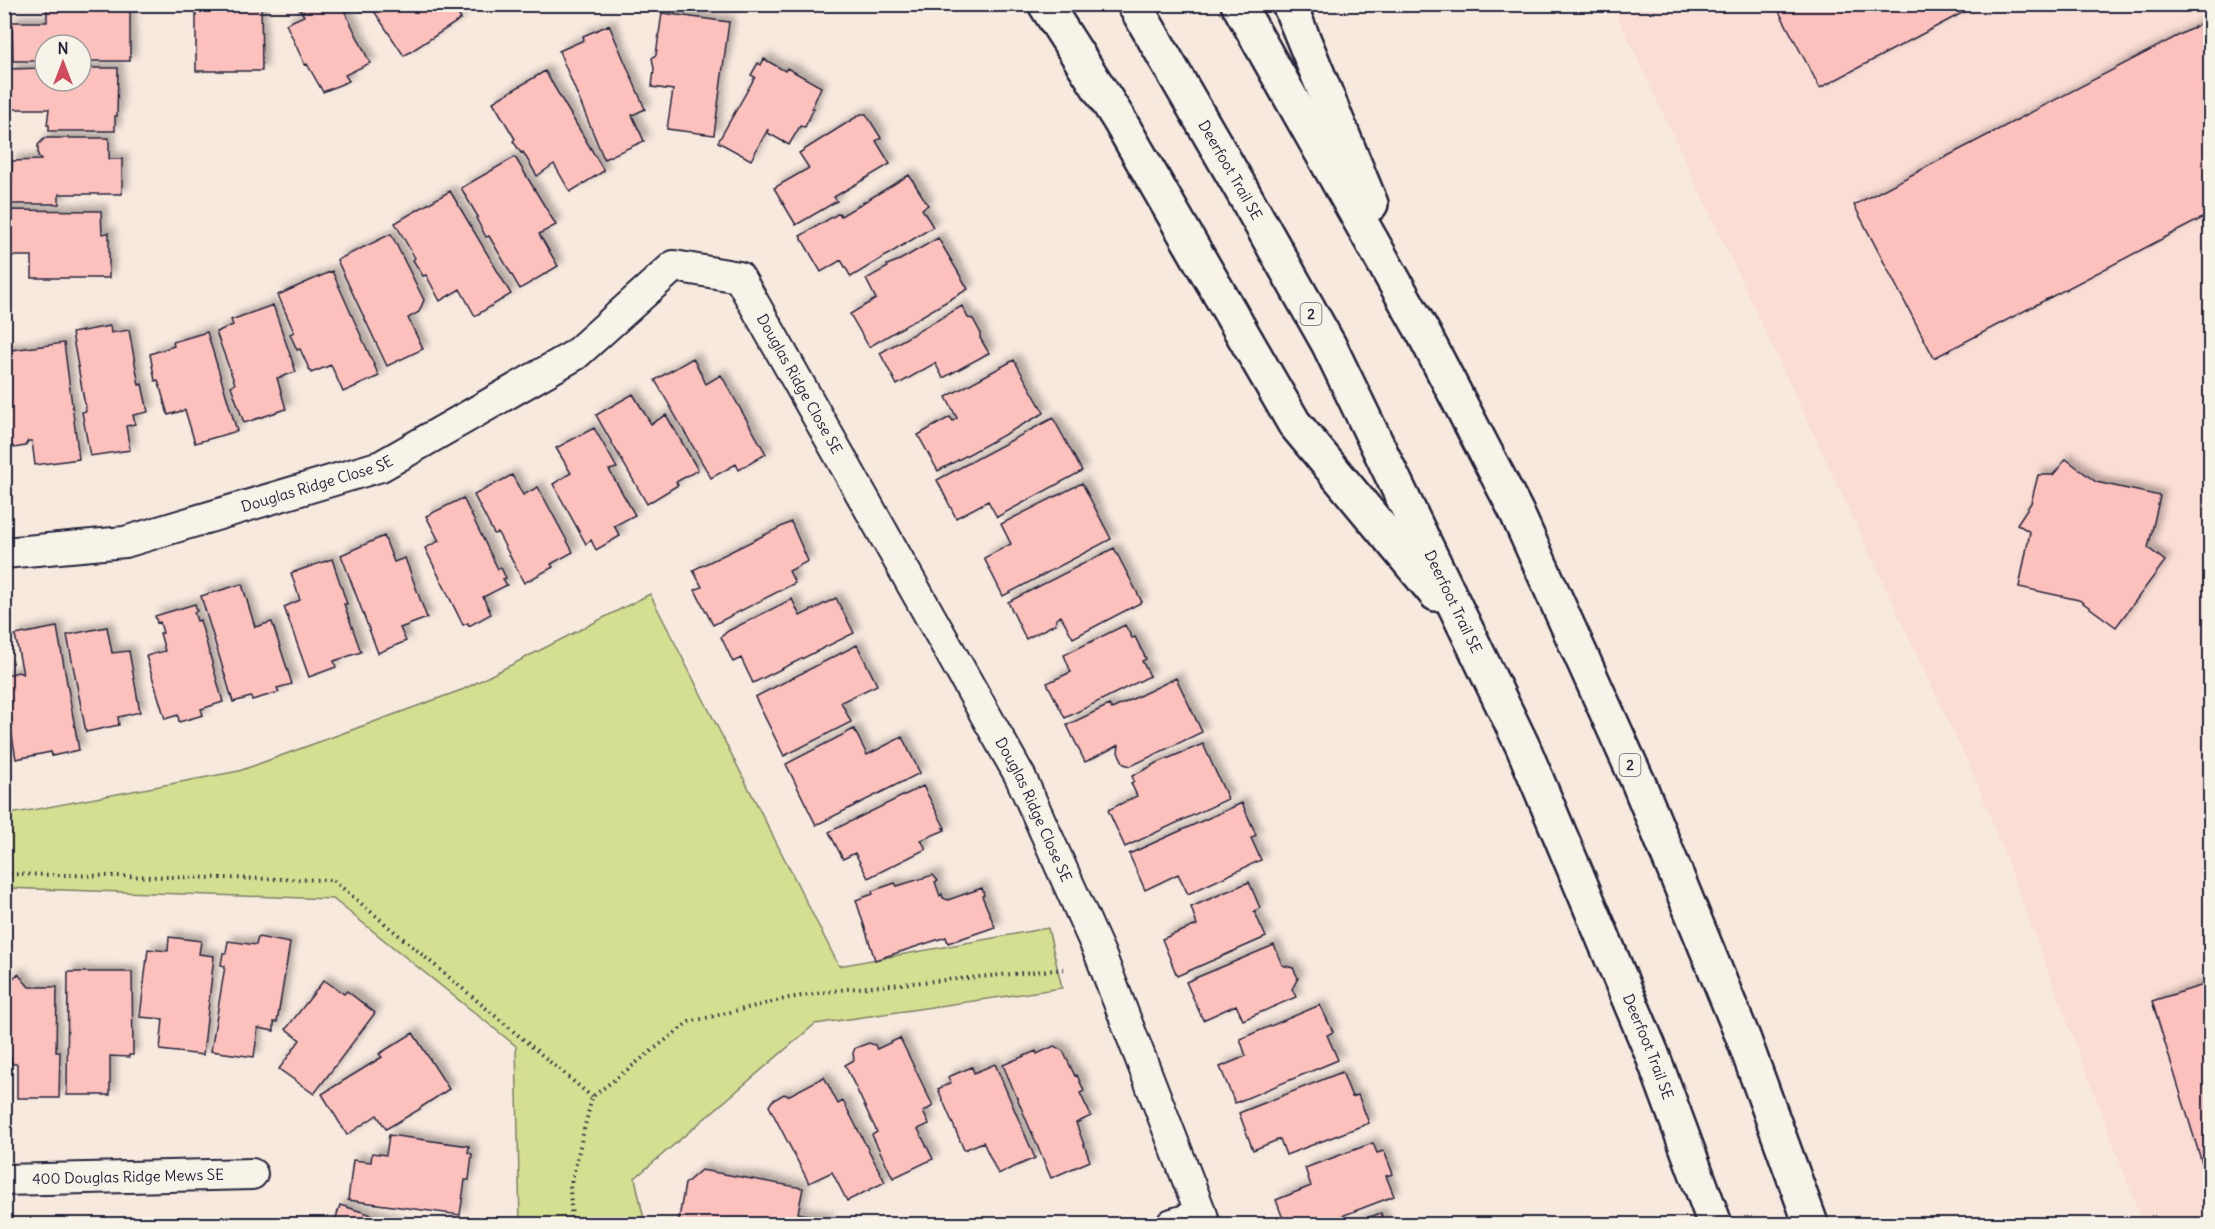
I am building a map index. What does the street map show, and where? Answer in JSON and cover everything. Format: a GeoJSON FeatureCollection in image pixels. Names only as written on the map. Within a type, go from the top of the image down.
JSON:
{"type":"FeatureCollection","features":[{"type":"Feature","properties":{"kind":"highway"},"geometry":{"type":"LineString","coordinates":[[1045,4],[1118,118],[1294,423],[1469,635]]}},
{"type":"Feature","properties":{"kind":"highway","name":"Deerfoot Trail SE"},"geometry":{"type":"LineString","coordinates":[[1134,4],[1329,345],[1523,747],[1648,1043],[1715,1224]]}},
{"type":"Feature","properties":{"kind":"highway","name":"2"},"geometry":{"type":"LineString","coordinates":[[1238,4],[1424,334],[1515,511],[1639,784],[1744,1040],[1810,1219]]}},
{"type":"Feature","properties":{"kind":"highway"},"geometry":{"type":"LineString","coordinates":[[1289,4],[1424,334]]}},
{"type":"Feature","properties":{"kind":"street","name":"Douglas Ridge Close SE"},"geometry":{"type":"LineString","coordinates":[[4,553],[125,542],[381,466],[575,355],[674,266],[739,277],[1020,776],[1100,954],[1203,1220]]}},
{"type":"Feature","properties":{"kind":"street","name":"400 Douglas Ridge Mews SE"},"geometry":{"type":"LineString","coordinates":[[4,1180],[252,1174]]}},
{"type":"Feature","properties":{"kind":"street"},"geometry":{"type":"LineString","coordinates":[[1172,1224],[1203,1220]]}},
{"type":"Feature","properties":{"kind":"path"},"geometry":{"type":"LineString","coordinates":[[4,874],[333,880],[592,1097]]}},
{"type":"Feature","properties":{"kind":"path"},"geometry":{"type":"LineString","coordinates":[[572,1224],[570,1188],[592,1097],[689,1022],[789,998],[846,989],[1066,969],[1100,954]]}},
{"type":"Feature","properties":{"kind":"shaded area"},"geometry":{"type":"Polygon","coordinates":[[[1612,5],[2210,5],[2210,1224],[2143,1224],[1979,787],[1612,5]]]}},
{"type":"Feature","properties":{"kind":"green space"},"geometry":{"type":"Polygon","coordinates":[[[650,594],[839,966],[1048,928],[1062,988],[815,1024],[635,1178],[645,1224],[520,1224],[516,1046],[333,899],[5,888],[5,815],[239,771],[464,689],[650,594]]]}},
{"type":"Feature","properties":{"kind":"building"},"geometry":{"type":"Polygon","coordinates":[[[52,4],[130,4],[130,61],[93,61],[93,33],[33,33],[33,61],[13,61],[12,22],[47,22],[47,10],[52,4]]]}},
{"type":"Feature","properties":{"kind":"building"},"geometry":{"type":"Polygon","coordinates":[[[196,4],[261,4],[262,71],[196,71],[196,4]]]}},
{"type":"Feature","properties":{"kind":"building"},"geometry":{"type":"Polygon","coordinates":[[[297,4],[341,4],[370,63],[345,75],[349,81],[323,92],[307,64],[305,65],[286,24],[304,16],[297,4]]]}},
{"type":"Feature","properties":{"kind":"building"},"geometry":{"type":"Polygon","coordinates":[[[357,4],[451,4],[461,19],[404,56],[370,5],[361,11],[357,4]]]}},
{"type":"Feature","properties":{"kind":"building"},"geometry":{"type":"Polygon","coordinates":[[[1775,4],[1979,4],[1820,88],[1775,4]]]}},
{"type":"Feature","properties":{"kind":"building"},"geometry":{"type":"Polygon","coordinates":[[[662,13],[729,22],[714,135],[667,129],[673,90],[652,87],[654,69],[652,58],[656,55],[662,13]]]}},
{"type":"Feature","properties":{"kind":"building"},"geometry":{"type":"Polygon","coordinates":[[[2210,19],[2210,214],[1934,358],[1854,205],[2210,19]]]}},
{"type":"Feature","properties":{"kind":"building"},"geometry":{"type":"Polygon","coordinates":[[[609,25],[645,109],[632,115],[644,141],[604,159],[559,51],[584,40],[583,36],[609,25]]]}},
{"type":"Feature","properties":{"kind":"building"},"geometry":{"type":"Polygon","coordinates":[[[764,59],[785,71],[787,68],[821,87],[805,127],[800,126],[789,145],[768,133],[768,129],[751,160],[718,142],[755,77],[751,75],[758,63],[761,65],[764,59]]]}},
{"type":"Feature","properties":{"kind":"building"},"geometry":{"type":"Polygon","coordinates":[[[33,68],[33,93],[93,93],[93,68],[118,68],[115,131],[49,131],[49,125],[47,125],[49,109],[8,109],[9,69],[33,68]]]}},
{"type":"Feature","properties":{"kind":"building"},"geometry":{"type":"Polygon","coordinates":[[[545,71],[604,171],[570,192],[554,164],[537,176],[523,152],[521,153],[513,141],[515,139],[493,102],[545,71]]]}},
{"type":"Feature","properties":{"kind":"building"},"geometry":{"type":"Polygon","coordinates":[[[861,114],[866,114],[881,138],[876,141],[890,164],[834,197],[837,201],[796,225],[774,188],[809,168],[799,153],[861,114]]]}},
{"type":"Feature","properties":{"kind":"building"},"geometry":{"type":"Polygon","coordinates":[[[45,138],[109,138],[109,159],[122,159],[122,194],[59,194],[59,204],[11,204],[12,161],[41,160],[38,157],[38,145],[45,138]]]}},
{"type":"Feature","properties":{"kind":"building"},"geometry":{"type":"Polygon","coordinates":[[[515,157],[556,225],[539,234],[558,266],[520,289],[489,236],[486,237],[476,218],[478,217],[461,188],[515,157]]]}},
{"type":"Feature","properties":{"kind":"building"},"geometry":{"type":"Polygon","coordinates":[[[909,175],[928,205],[922,209],[933,227],[851,277],[841,260],[821,272],[800,236],[839,213],[841,216],[909,175]]]}},
{"type":"Feature","properties":{"kind":"building"},"geometry":{"type":"Polygon","coordinates":[[[450,191],[511,294],[475,316],[460,289],[440,301],[426,275],[423,276],[413,260],[415,258],[395,223],[450,191]]]}},
{"type":"Feature","properties":{"kind":"building"},"geometry":{"type":"Polygon","coordinates":[[[4,210],[101,211],[102,234],[109,233],[109,278],[32,278],[32,256],[4,256],[4,210]]]}},
{"type":"Feature","properties":{"kind":"building"},"geometry":{"type":"Polygon","coordinates":[[[391,234],[424,300],[419,312],[408,318],[423,349],[387,366],[337,260],[391,234]]]}},
{"type":"Feature","properties":{"kind":"building"},"geometry":{"type":"Polygon","coordinates":[[[938,238],[968,289],[869,347],[850,314],[876,299],[866,279],[938,238]]]}},
{"type":"Feature","properties":{"kind":"building"},"geometry":{"type":"Polygon","coordinates":[[[332,271],[379,376],[343,392],[331,365],[311,373],[290,334],[294,332],[278,295],[332,271]]]}},
{"type":"Feature","properties":{"kind":"building"},"geometry":{"type":"Polygon","coordinates":[[[273,305],[296,372],[277,378],[286,409],[244,423],[231,386],[235,384],[216,332],[233,325],[231,320],[273,305]]]}},
{"type":"Feature","properties":{"kind":"building"},"geometry":{"type":"Polygon","coordinates":[[[962,306],[968,318],[973,319],[989,353],[943,378],[935,363],[897,385],[880,353],[962,306]]]}},
{"type":"Feature","properties":{"kind":"building"},"geometry":{"type":"Polygon","coordinates":[[[110,326],[111,333],[129,330],[139,385],[142,384],[148,412],[133,415],[135,424],[126,426],[130,450],[90,456],[82,412],[86,411],[72,333],[110,326]]]}},
{"type":"Feature","properties":{"kind":"building"},"geometry":{"type":"Polygon","coordinates":[[[207,332],[237,431],[195,443],[185,410],[168,415],[158,380],[155,381],[150,354],[174,346],[173,342],[207,332]]]}},
{"type":"Feature","properties":{"kind":"building"},"geometry":{"type":"Polygon","coordinates":[[[64,343],[79,459],[35,465],[32,441],[28,441],[25,446],[14,448],[11,444],[6,445],[4,351],[64,343]]]}},
{"type":"Feature","properties":{"kind":"building"},"geometry":{"type":"Polygon","coordinates":[[[693,358],[706,384],[721,375],[766,454],[739,470],[736,464],[711,478],[655,380],[693,358]]]}},
{"type":"Feature","properties":{"kind":"building"},"geometry":{"type":"Polygon","coordinates":[[[1014,360],[1044,413],[938,471],[918,435],[950,417],[953,421],[957,418],[946,397],[1014,360]]]}},
{"type":"Feature","properties":{"kind":"building"},"geometry":{"type":"Polygon","coordinates":[[[633,394],[651,424],[666,415],[698,470],[676,482],[678,485],[647,504],[596,415],[633,394]]]}},
{"type":"Feature","properties":{"kind":"building"},"geometry":{"type":"Polygon","coordinates":[[[1053,418],[1082,471],[997,517],[988,501],[956,518],[937,480],[1053,418]]]}},
{"type":"Feature","properties":{"kind":"building"},"geometry":{"type":"Polygon","coordinates":[[[594,428],[617,468],[609,470],[635,515],[614,526],[620,536],[596,550],[591,540],[586,544],[553,484],[571,473],[556,448],[594,428]]]}},
{"type":"Feature","properties":{"kind":"building"},"geometry":{"type":"Polygon","coordinates":[[[2066,459],[2096,482],[2160,496],[2148,548],[2165,561],[2116,627],[2079,600],[2019,587],[2030,532],[2017,524],[2031,503],[2038,475],[2053,475],[2066,459]]]}},
{"type":"Feature","properties":{"kind":"building"},"geometry":{"type":"Polygon","coordinates":[[[512,475],[523,495],[538,487],[573,552],[551,564],[553,567],[524,583],[498,533],[494,534],[474,495],[512,475]]]}},
{"type":"Feature","properties":{"kind":"building"},"geometry":{"type":"Polygon","coordinates":[[[1082,483],[1111,539],[1003,596],[984,558],[1011,544],[1001,524],[1082,483]]]}},
{"type":"Feature","properties":{"kind":"building"},"geometry":{"type":"Polygon","coordinates":[[[463,498],[498,569],[501,568],[507,585],[483,597],[491,614],[469,626],[468,623],[463,625],[425,548],[439,541],[426,516],[463,498]]]}},
{"type":"Feature","properties":{"kind":"building"},"geometry":{"type":"Polygon","coordinates":[[[791,522],[808,561],[789,571],[795,583],[713,625],[695,590],[702,587],[693,570],[791,522]]]}},
{"type":"Feature","properties":{"kind":"building"},"geometry":{"type":"Polygon","coordinates":[[[384,536],[394,562],[405,558],[427,618],[400,628],[406,641],[378,653],[341,555],[384,536]]]}},
{"type":"Feature","properties":{"kind":"building"},"geometry":{"type":"Polygon","coordinates":[[[1114,548],[1142,602],[1073,638],[1061,616],[1056,619],[1055,624],[1026,639],[1008,602],[1114,548]]]}},
{"type":"Feature","properties":{"kind":"building"},"geometry":{"type":"Polygon","coordinates":[[[332,559],[347,604],[344,604],[361,652],[334,661],[336,667],[309,677],[284,607],[300,600],[291,573],[332,559]]]}},
{"type":"Feature","properties":{"kind":"building"},"geometry":{"type":"Polygon","coordinates":[[[242,584],[255,627],[272,622],[292,684],[277,688],[279,692],[276,693],[252,700],[251,697],[233,702],[201,596],[242,584]]]}},
{"type":"Feature","properties":{"kind":"building"},"geometry":{"type":"Polygon","coordinates":[[[836,598],[854,633],[753,683],[741,658],[733,662],[721,637],[728,631],[792,599],[800,616],[836,598]]]}},
{"type":"Feature","properties":{"kind":"building"},"geometry":{"type":"Polygon","coordinates":[[[195,604],[197,611],[194,612],[197,621],[200,620],[223,702],[201,709],[203,715],[179,722],[178,715],[165,719],[146,656],[165,651],[160,633],[163,633],[160,622],[157,623],[155,616],[195,604]]]}},
{"type":"Feature","properties":{"kind":"building"},"geometry":{"type":"Polygon","coordinates":[[[1125,625],[1132,638],[1135,637],[1146,659],[1142,661],[1150,676],[1065,718],[1047,683],[1071,672],[1064,655],[1125,625]]]}},
{"type":"Feature","properties":{"kind":"building"},"geometry":{"type":"Polygon","coordinates":[[[57,627],[79,750],[52,756],[51,752],[16,759],[10,724],[6,725],[4,715],[4,676],[18,672],[23,674],[15,635],[57,627]]]}},
{"type":"Feature","properties":{"kind":"building"},"geometry":{"type":"Polygon","coordinates":[[[107,627],[112,653],[129,651],[140,712],[118,717],[119,725],[86,732],[67,635],[107,627]]]}},
{"type":"Feature","properties":{"kind":"building"},"geometry":{"type":"Polygon","coordinates":[[[857,645],[877,685],[841,702],[851,722],[784,756],[755,697],[857,645]]]}},
{"type":"Feature","properties":{"kind":"building"},"geometry":{"type":"Polygon","coordinates":[[[1176,678],[1202,732],[1131,766],[1124,764],[1118,752],[1119,745],[1085,762],[1067,725],[1109,705],[1112,709],[1176,678]]]}},
{"type":"Feature","properties":{"kind":"building"},"geometry":{"type":"Polygon","coordinates":[[[854,729],[867,755],[902,737],[920,773],[816,825],[786,764],[854,729]]]}},
{"type":"Feature","properties":{"kind":"building"},"geometry":{"type":"Polygon","coordinates":[[[1203,744],[1228,799],[1125,847],[1108,810],[1137,796],[1131,783],[1134,781],[1132,776],[1152,765],[1203,744]]]}},
{"type":"Feature","properties":{"kind":"building"},"geometry":{"type":"Polygon","coordinates":[[[923,786],[945,828],[921,840],[926,849],[868,878],[855,853],[843,859],[829,832],[923,786]]]}},
{"type":"Feature","properties":{"kind":"building"},"geometry":{"type":"Polygon","coordinates":[[[1242,803],[1256,835],[1251,838],[1261,860],[1188,894],[1178,874],[1145,890],[1129,854],[1242,803]]]}},
{"type":"Feature","properties":{"kind":"building"},"geometry":{"type":"Polygon","coordinates":[[[933,875],[938,881],[935,882],[940,896],[942,894],[943,898],[948,900],[982,888],[984,895],[982,896],[995,927],[948,943],[946,937],[875,960],[856,900],[873,894],[872,891],[895,883],[897,886],[933,875]]]}},
{"type":"Feature","properties":{"kind":"building"},"geometry":{"type":"Polygon","coordinates":[[[1249,882],[1260,908],[1254,911],[1266,937],[1177,976],[1162,939],[1197,925],[1191,907],[1249,882]]]}},
{"type":"Feature","properties":{"kind":"building"},"geometry":{"type":"Polygon","coordinates":[[[169,937],[201,941],[199,954],[214,956],[203,1055],[160,1050],[163,1019],[140,1017],[148,949],[168,951],[169,937]]]}},
{"type":"Feature","properties":{"kind":"building"},"geometry":{"type":"Polygon","coordinates":[[[258,937],[290,943],[274,1031],[258,1028],[254,1057],[211,1051],[225,966],[221,965],[223,953],[226,953],[228,941],[256,945],[258,937]]]}},
{"type":"Feature","properties":{"kind":"building"},"geometry":{"type":"Polygon","coordinates":[[[1274,945],[1282,965],[1293,968],[1298,978],[1292,989],[1296,997],[1243,1020],[1236,1005],[1203,1020],[1186,982],[1274,945]]]}},
{"type":"Feature","properties":{"kind":"building"},"geometry":{"type":"Polygon","coordinates":[[[68,972],[132,972],[133,1055],[129,1057],[110,1056],[110,1095],[67,1095],[68,972]]]}},
{"type":"Feature","properties":{"kind":"building"},"geometry":{"type":"Polygon","coordinates":[[[18,974],[29,987],[57,987],[56,1052],[60,1052],[59,1098],[17,1098],[17,1064],[12,1064],[11,1057],[4,1057],[4,986],[18,974]]]}},
{"type":"Feature","properties":{"kind":"building"},"geometry":{"type":"Polygon","coordinates":[[[324,980],[344,994],[347,991],[375,1013],[314,1094],[279,1069],[300,1040],[286,1029],[324,980]]]}},
{"type":"Feature","properties":{"kind":"building"},"geometry":{"type":"Polygon","coordinates":[[[2210,983],[2210,1189],[2152,1001],[2210,983]]]}},
{"type":"Feature","properties":{"kind":"building"},"geometry":{"type":"Polygon","coordinates":[[[1320,1005],[1333,1032],[1327,1035],[1338,1060],[1235,1103],[1220,1067],[1246,1056],[1240,1039],[1320,1005]]]}},
{"type":"Feature","properties":{"kind":"building"},"geometry":{"type":"Polygon","coordinates":[[[413,1033],[449,1089],[386,1129],[377,1115],[347,1135],[322,1094],[382,1057],[379,1054],[413,1033]]]}},
{"type":"Feature","properties":{"kind":"building"},"geometry":{"type":"Polygon","coordinates":[[[900,1038],[933,1106],[923,1112],[929,1124],[918,1129],[933,1159],[893,1178],[872,1135],[877,1132],[845,1065],[854,1060],[855,1048],[869,1043],[875,1045],[877,1049],[900,1038]]]}},
{"type":"Feature","properties":{"kind":"building"},"geometry":{"type":"Polygon","coordinates":[[[1054,1046],[1063,1051],[1084,1091],[1080,1093],[1091,1116],[1076,1123],[1090,1161],[1051,1178],[1003,1065],[1054,1046]]]}},
{"type":"Feature","properties":{"kind":"building"},"geometry":{"type":"Polygon","coordinates":[[[995,1064],[1035,1158],[998,1174],[983,1142],[964,1150],[938,1089],[951,1083],[948,1077],[972,1067],[974,1073],[995,1064]]]}},
{"type":"Feature","properties":{"kind":"building"},"geometry":{"type":"Polygon","coordinates":[[[1342,1072],[1352,1097],[1358,1095],[1369,1123],[1286,1155],[1280,1139],[1253,1150],[1239,1113],[1342,1072]]]}},
{"type":"Feature","properties":{"kind":"building"},"geometry":{"type":"Polygon","coordinates":[[[824,1077],[838,1104],[843,1101],[885,1182],[847,1201],[832,1172],[809,1183],[769,1106],[772,1101],[784,1094],[788,1096],[824,1077]]]}},
{"type":"Feature","properties":{"kind":"building"},"geometry":{"type":"Polygon","coordinates":[[[389,1135],[469,1146],[468,1153],[472,1154],[469,1180],[465,1180],[460,1215],[348,1200],[353,1160],[371,1162],[372,1153],[386,1155],[389,1135]]]}},
{"type":"Feature","properties":{"kind":"building"},"geometry":{"type":"Polygon","coordinates":[[[1373,1143],[1377,1153],[1384,1151],[1393,1174],[1386,1176],[1394,1196],[1321,1224],[1285,1224],[1276,1200],[1311,1186],[1305,1168],[1373,1143]]]}},
{"type":"Feature","properties":{"kind":"building"},"geometry":{"type":"Polygon","coordinates":[[[701,1170],[803,1188],[798,1213],[828,1219],[827,1224],[678,1224],[685,1184],[701,1170]]]}},
{"type":"Feature","properties":{"kind":"building"},"geometry":{"type":"Polygon","coordinates":[[[340,1205],[401,1224],[334,1224],[340,1205]]]}},
{"type":"Feature","properties":{"kind":"building"},"geometry":{"type":"Polygon","coordinates":[[[1381,1213],[1385,1224],[1350,1224],[1381,1213]]]}}]}
